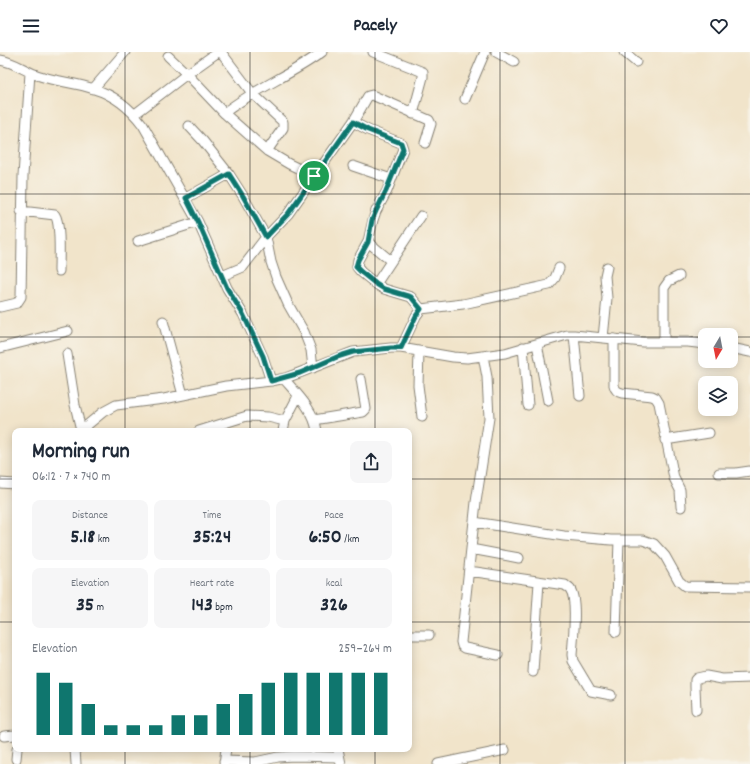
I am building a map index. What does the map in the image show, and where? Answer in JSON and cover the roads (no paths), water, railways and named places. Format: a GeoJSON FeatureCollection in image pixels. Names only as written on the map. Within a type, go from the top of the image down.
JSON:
{"type":"FeatureCollection","features":[{"type":"Feature","properties":{"kind":"street"},"geometry":{"type":"LineString","coordinates":[[93,89],[125,52]]}},
{"type":"Feature","properties":{"kind":"street"},"geometry":{"type":"LineString","coordinates":[[135,114],[187,74],[219,52],[252,93],[283,122],[284,125],[282,131],[267,151]]}},
{"type":"Feature","properties":{"kind":"street"},"geometry":{"type":"LineString","coordinates":[[224,113],[252,93],[306,64],[322,52]]}},
{"type":"Feature","properties":{"kind":"street"},"geometry":{"type":"LineString","coordinates":[[373,52],[423,72],[413,114]]}},
{"type":"Feature","properties":{"kind":"street"},"geometry":{"type":"LineString","coordinates":[[465,99],[485,52]]}},
{"type":"Feature","properties":{"kind":"street"},"geometry":{"type":"LineString","coordinates":[[496,52],[514,62]]}},
{"type":"Feature","properties":{"kind":"street"},"geometry":{"type":"LineString","coordinates":[[624,52],[636,62]]}},
{"type":"Feature","properties":{"kind":"street"},"geometry":{"type":"LineString","coordinates":[[168,56],[224,113],[267,151],[314,176]]}},
{"type":"Feature","properties":{"kind":"street"},"geometry":{"type":"LineString","coordinates":[[0,60],[16,64],[30,72],[53,80],[105,93],[135,114],[186,198],[227,288],[243,314],[263,356],[271,381]]}},
{"type":"Feature","properties":{"kind":"street"},"geometry":{"type":"LineString","coordinates":[[0,307],[17,303],[21,297],[21,211],[30,72]]}},
{"type":"Feature","properties":{"kind":"street"},"geometry":{"type":"LineString","coordinates":[[222,276],[243,267],[266,237],[288,214],[353,122],[370,95],[429,120],[430,122],[425,143]]}},
{"type":"Feature","properties":{"kind":"street"},"geometry":{"type":"LineString","coordinates":[[353,122],[368,130],[401,143],[403,146],[391,179],[372,220],[368,242],[358,260],[356,267],[384,289],[411,297],[421,309]]}},
{"type":"Feature","properties":{"kind":"street"},"geometry":{"type":"LineString","coordinates":[[189,126],[208,146],[229,174],[266,237],[271,262],[276,277],[288,304],[304,332],[311,350],[313,368]]}},
{"type":"Feature","properties":{"kind":"street"},"geometry":{"type":"LineString","coordinates":[[353,166],[391,179]]}},
{"type":"Feature","properties":{"kind":"street"},"geometry":{"type":"LineString","coordinates":[[186,198],[229,174]]}},
{"type":"Feature","properties":{"kind":"street"},"geometry":{"type":"LineString","coordinates":[[21,211],[55,215],[57,218],[59,271]]}},
{"type":"Feature","properties":{"kind":"street"},"geometry":{"type":"LineString","coordinates":[[376,284],[420,216]]}},
{"type":"Feature","properties":{"kind":"street"},"geometry":{"type":"LineString","coordinates":[[138,241],[198,222]]}},
{"type":"Feature","properties":{"kind":"street"},"geometry":{"type":"LineString","coordinates":[[368,242],[391,261]]}},
{"type":"Feature","properties":{"kind":"street"},"geometry":{"type":"LineString","coordinates":[[603,338],[607,298],[605,276],[607,267]]}},
{"type":"Feature","properties":{"kind":"street"},"geometry":{"type":"LineString","coordinates":[[401,348],[416,316],[421,309],[463,304],[549,285],[555,278],[559,268]]}},
{"type":"Feature","properties":{"kind":"street"},"geometry":{"type":"LineString","coordinates":[[664,342],[664,288],[669,281],[679,276]]}},
{"type":"Feature","properties":{"kind":"street"},"geometry":{"type":"LineString","coordinates":[[163,321],[183,395]]}},
{"type":"Feature","properties":{"kind":"street"},"geometry":{"type":"LineString","coordinates":[[0,348],[68,331]]}},
{"type":"Feature","properties":{"kind":"street"},"geometry":{"type":"LineString","coordinates":[[574,335],[580,396]]}},
{"type":"Feature","properties":{"kind":"street"},"geometry":{"type":"LineString","coordinates":[[84,428],[103,412],[116,405],[183,395],[226,386],[271,381],[313,368],[337,357],[353,352],[401,348],[453,357],[484,356],[505,353],[523,347],[574,335],[643,342],[698,343]]}},
{"type":"Feature","properties":{"kind":"street"},"geometry":{"type":"LineString","coordinates":[[614,339],[615,388],[618,392],[622,393],[645,394],[656,398],[659,403],[674,478],[680,490],[681,507]]}},
{"type":"Feature","properties":{"kind":"street"},"geometry":{"type":"LineString","coordinates":[[537,344],[548,400]]}},
{"type":"Feature","properties":{"kind":"street"},"geometry":{"type":"LineString","coordinates":[[523,347],[528,405]]}},
{"type":"Feature","properties":{"kind":"street"},"geometry":{"type":"LineString","coordinates":[[738,349],[750,352]]}},
{"type":"Feature","properties":{"kind":"street"},"geometry":{"type":"LineString","coordinates":[[419,352],[418,385],[422,417]]}},
{"type":"Feature","properties":{"kind":"street"},"geometry":{"type":"LineString","coordinates":[[67,354],[79,428]]}},
{"type":"Feature","properties":{"kind":"street"},"geometry":{"type":"LineString","coordinates":[[484,356],[487,377],[489,418],[474,522],[462,624],[462,646],[465,648],[498,654]]}},
{"type":"Feature","properties":{"kind":"street"},"geometry":{"type":"LineString","coordinates":[[284,378],[310,412],[316,428]]}},
{"type":"Feature","properties":{"kind":"street"},"geometry":{"type":"LineString","coordinates":[[314,420],[363,412],[366,409],[366,404],[361,379]]}},
{"type":"Feature","properties":{"kind":"street"},"geometry":{"type":"LineString","coordinates":[[284,428],[285,421],[298,396]]}},
{"type":"Feature","properties":{"kind":"street"},"geometry":{"type":"LineString","coordinates":[[209,428],[247,416],[268,417],[285,421]]}},
{"type":"Feature","properties":{"kind":"street"},"geometry":{"type":"LineString","coordinates":[[666,440],[709,433]]}},
{"type":"Feature","properties":{"kind":"street"},"geometry":{"type":"LineString","coordinates":[[720,473],[750,472]]}},
{"type":"Feature","properties":{"kind":"street"},"geometry":{"type":"LineString","coordinates":[[0,483],[12,484]]}},
{"type":"Feature","properties":{"kind":"street"},"geometry":{"type":"LineString","coordinates":[[474,522],[564,536],[619,540],[643,540],[654,544],[665,556],[679,581],[685,586],[750,587]]}},
{"type":"Feature","properties":{"kind":"street"},"geometry":{"type":"LineString","coordinates":[[616,632],[619,540]]}},
{"type":"Feature","properties":{"kind":"street"},"geometry":{"type":"LineString","coordinates":[[471,549],[519,558]]}},
{"type":"Feature","properties":{"kind":"street"},"geometry":{"type":"LineString","coordinates":[[469,571],[565,585],[570,588],[573,597],[574,609],[573,661],[591,691],[611,695]]}},
{"type":"Feature","properties":{"kind":"street"},"geometry":{"type":"LineString","coordinates":[[533,672],[539,582]]}},
{"type":"Feature","properties":{"kind":"street"},"geometry":{"type":"LineString","coordinates":[[412,635],[429,635]]}},
{"type":"Feature","properties":{"kind":"street"},"geometry":{"type":"LineString","coordinates":[[696,710],[694,687],[695,680],[697,678],[706,676],[722,679],[750,678]]}},
{"type":"Feature","properties":{"kind":"street"},"geometry":{"type":"LineString","coordinates":[[4,736],[12,735]]}},
{"type":"Feature","properties":{"kind":"street"},"geometry":{"type":"LineString","coordinates":[[438,764],[505,750]]}},
{"type":"Feature","properties":{"kind":"street"},"geometry":{"type":"LineString","coordinates":[[16,759],[17,752]]}},
{"type":"Feature","properties":{"kind":"street"},"geometry":{"type":"LineString","coordinates":[[76,752],[76,764]]}},
{"type":"Feature","properties":{"kind":"street"},"geometry":{"type":"LineString","coordinates":[[226,752],[224,763],[255,762],[274,757],[339,757]]}}]}
